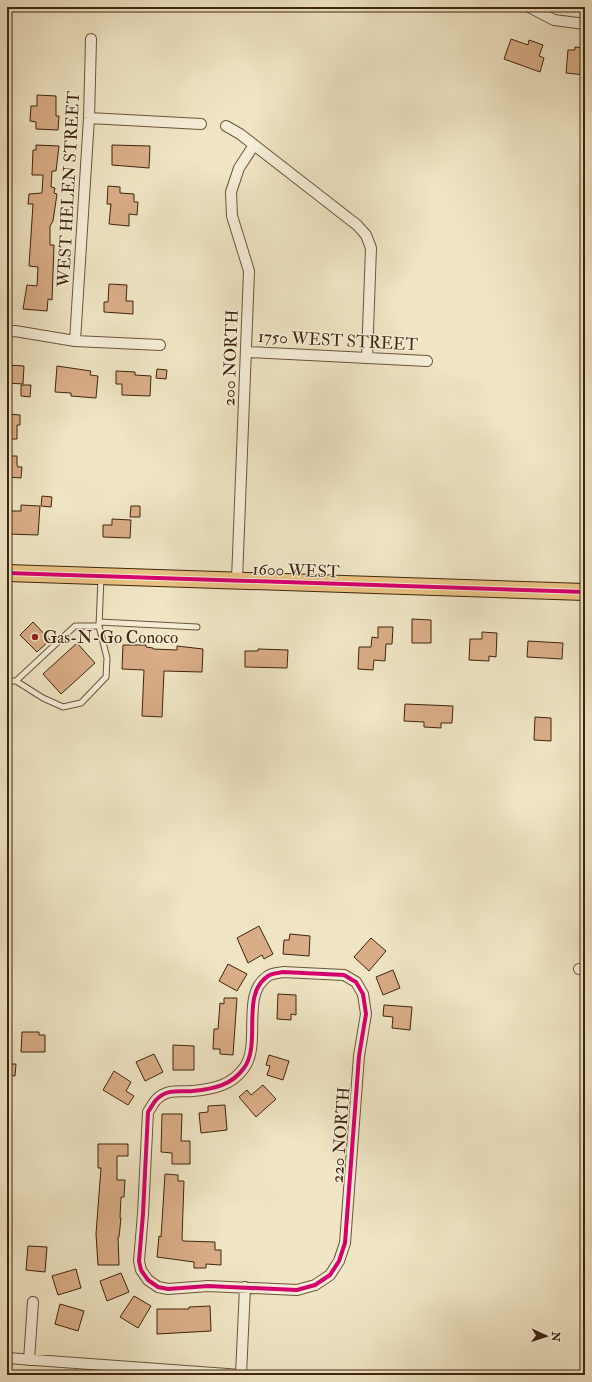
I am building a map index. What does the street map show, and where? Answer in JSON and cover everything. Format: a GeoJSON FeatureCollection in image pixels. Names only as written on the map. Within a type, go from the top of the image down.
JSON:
{"type":"FeatureCollection","features":[{"type":"Feature","properties":{"kind":"main road","name":"1600 WEST"},"geometry":{"type":"LineString","coordinates":[[7,573],[585,592]]}},
{"type":"Feature","properties":{"kind":"street"},"geometry":{"type":"LineString","coordinates":[[529,7],[554,20],[585,24]]}},
{"type":"Feature","properties":{"kind":"street","name":"WEST HELEN STREET"},"geometry":{"type":"LineString","coordinates":[[75,340],[89,118],[91,39]]}},
{"type":"Feature","properties":{"kind":"street"},"geometry":{"type":"LineString","coordinates":[[89,118],[201,124]]}},
{"type":"Feature","properties":{"kind":"street"},"geometry":{"type":"LineString","coordinates":[[226,126],[254,145],[357,225],[366,235],[371,248],[367,358]]}},
{"type":"Feature","properties":{"kind":"street","name":"200 NORTH"},"geometry":{"type":"LineString","coordinates":[[237,580],[249,271],[232,216],[231,192],[238,168],[254,145]]}},
{"type":"Feature","properties":{"kind":"street"},"geometry":{"type":"LineString","coordinates":[[7,332],[75,340],[160,345]]}},
{"type":"Feature","properties":{"kind":"street","name":"1750 WEST STREET"},"geometry":{"type":"LineString","coordinates":[[247,352],[427,361]]}},
{"type":"Feature","properties":{"kind":"street","name":"220 NORTH"},"geometry":{"type":"LineString","coordinates":[[283,972],[344,975],[356,982],[363,994],[366,1014],[359,1056],[345,1244],[339,1262],[330,1275],[315,1286],[297,1290],[245,1287],[208,1286],[168,1289],[158,1287],[148,1280],[141,1270],[139,1261],[148,1112],[157,1099],[174,1090],[192,1091],[232,1082],[246,1067],[251,1045],[253,1003],[259,986],[268,975],[283,972]]}},
{"type":"Feature","properties":{"kind":"street"},"geometry":{"type":"LineString","coordinates":[[7,1358],[133,1371],[241,1375],[245,1287]]}},
{"type":"Feature","properties":{"kind":"street"},"geometry":{"type":"LineString","coordinates":[[29,1360],[33,1302]]}},
{"type":"Feature","properties":{"kind":"lane"},"geometry":{"type":"LineString","coordinates":[[7,681],[16,681],[43,698],[62,707],[81,703],[106,677],[107,658],[99,624],[102,576]]}},
{"type":"Feature","properties":{"kind":"lane"},"geometry":{"type":"LineString","coordinates":[[16,681],[75,626],[99,624],[197,627]]}},
{"type":"Feature","properties":{"kind":"building"},"geometry":{"type":"Polygon","coordinates":[[[511,39],[528,45],[529,40],[543,45],[539,56],[544,58],[540,72],[504,59],[511,39]]]}},
{"type":"Feature","properties":{"kind":"building"},"geometry":{"type":"Polygon","coordinates":[[[575,47],[585,48],[585,75],[566,73],[568,50],[575,50],[575,47]]]}},
{"type":"Feature","properties":{"kind":"building"},"geometry":{"type":"Polygon","coordinates":[[[37,95],[56,96],[56,116],[59,116],[58,130],[36,129],[36,122],[30,121],[31,106],[37,106],[37,95]]]}},
{"type":"Feature","properties":{"kind":"building"},"geometry":{"type":"Polygon","coordinates":[[[36,145],[59,146],[56,171],[52,171],[51,187],[55,188],[54,193],[57,194],[53,221],[50,226],[50,245],[54,245],[52,300],[48,299],[47,311],[23,309],[27,285],[37,286],[38,267],[29,266],[33,204],[28,204],[29,194],[42,193],[43,175],[32,175],[33,150],[36,150],[36,145]]]}},
{"type":"Feature","properties":{"kind":"building"},"geometry":{"type":"Polygon","coordinates":[[[112,145],[150,146],[149,168],[112,165],[112,145]]]}},
{"type":"Feature","properties":{"kind":"building"},"geometry":{"type":"Polygon","coordinates":[[[108,186],[120,187],[120,193],[134,194],[134,202],[138,202],[137,215],[129,214],[129,226],[109,224],[111,204],[107,204],[108,186]]]}},
{"type":"Feature","properties":{"kind":"building"},"geometry":{"type":"Polygon","coordinates":[[[109,284],[127,285],[126,301],[133,301],[133,314],[104,312],[104,302],[108,302],[109,284]]]}},
{"type":"Feature","properties":{"kind":"building"},"geometry":{"type":"Polygon","coordinates":[[[7,365],[24,366],[23,384],[7,383],[7,365]]]}},
{"type":"Feature","properties":{"kind":"building"},"geometry":{"type":"Polygon","coordinates":[[[57,366],[91,371],[90,375],[98,376],[96,398],[71,396],[71,393],[55,392],[57,366]]]}},
{"type":"Feature","properties":{"kind":"building"},"geometry":{"type":"Polygon","coordinates":[[[157,369],[167,370],[166,379],[156,378],[157,369]]]}},
{"type":"Feature","properties":{"kind":"building"},"geometry":{"type":"Polygon","coordinates":[[[116,371],[135,372],[135,375],[151,376],[150,396],[122,395],[122,384],[116,384],[116,371]]]}},
{"type":"Feature","properties":{"kind":"building"},"geometry":{"type":"Polygon","coordinates":[[[21,385],[31,385],[30,397],[21,396],[21,385]]]}},
{"type":"Feature","properties":{"kind":"building"},"geometry":{"type":"Polygon","coordinates":[[[7,414],[20,415],[20,425],[17,425],[17,439],[7,439],[7,414]]]}},
{"type":"Feature","properties":{"kind":"building"},"geometry":{"type":"Polygon","coordinates":[[[7,456],[17,456],[17,465],[18,467],[22,467],[21,478],[7,477],[7,456]]]}},
{"type":"Feature","properties":{"kind":"building"},"geometry":{"type":"Polygon","coordinates":[[[42,496],[52,497],[51,507],[41,506],[42,496]]]}},
{"type":"Feature","properties":{"kind":"building"},"geometry":{"type":"Polygon","coordinates":[[[21,505],[40,506],[38,535],[7,534],[7,511],[21,511],[21,505]]]}},
{"type":"Feature","properties":{"kind":"building"},"geometry":{"type":"Polygon","coordinates":[[[131,506],[140,506],[140,517],[130,517],[131,506]]]}},
{"type":"Feature","properties":{"kind":"building"},"geometry":{"type":"Polygon","coordinates":[[[112,519],[131,520],[130,538],[103,537],[103,525],[112,525],[112,519]]]}},
{"type":"Feature","properties":{"kind":"building"},"geometry":{"type":"Polygon","coordinates":[[[412,619],[431,620],[431,643],[412,643],[412,619]]]}},
{"type":"Feature","properties":{"kind":"building","name":"Gas-N-Go Conoco"},"geometry":{"type":"Polygon","coordinates":[[[33,622],[50,640],[37,652],[20,635],[33,622]]]}},
{"type":"Feature","properties":{"kind":"building"},"geometry":{"type":"Polygon","coordinates":[[[378,627],[393,627],[392,644],[386,644],[385,661],[374,660],[373,670],[358,669],[359,647],[371,647],[372,637],[378,638],[378,627]]]}},
{"type":"Feature","properties":{"kind":"building"},"geometry":{"type":"Polygon","coordinates":[[[482,632],[497,633],[496,657],[489,656],[489,661],[469,660],[470,639],[482,639],[482,632]]]}},
{"type":"Feature","properties":{"kind":"building"},"geometry":{"type":"Polygon","coordinates":[[[528,641],[563,643],[562,659],[527,657],[528,641]]]}},
{"type":"Feature","properties":{"kind":"building"},"geometry":{"type":"Polygon","coordinates":[[[77,643],[95,663],[61,694],[43,674],[77,643]]]}},
{"type":"Feature","properties":{"kind":"building"},"geometry":{"type":"Polygon","coordinates":[[[123,645],[146,645],[146,647],[153,649],[177,650],[177,646],[203,649],[202,672],[164,671],[162,717],[142,716],[144,670],[122,669],[123,645]]]}},
{"type":"Feature","properties":{"kind":"building"},"geometry":{"type":"Polygon","coordinates":[[[258,649],[288,650],[287,668],[245,667],[245,651],[258,651],[258,649]]]}},
{"type":"Feature","properties":{"kind":"building"},"geometry":{"type":"Polygon","coordinates":[[[405,704],[453,706],[452,723],[441,723],[441,728],[424,727],[424,722],[404,721],[405,704]]]}},
{"type":"Feature","properties":{"kind":"building"},"geometry":{"type":"Polygon","coordinates":[[[535,717],[551,718],[551,741],[534,740],[535,717]]]}},
{"type":"Feature","properties":{"kind":"building"},"geometry":{"type":"Polygon","coordinates":[[[259,926],[273,954],[264,959],[262,955],[248,963],[237,938],[259,926]]]}},
{"type":"Feature","properties":{"kind":"building"},"geometry":{"type":"Polygon","coordinates":[[[290,934],[310,936],[309,956],[283,954],[284,940],[289,940],[290,934]]]}},
{"type":"Feature","properties":{"kind":"building"},"geometry":{"type":"Polygon","coordinates":[[[371,938],[386,951],[369,971],[354,957],[371,938]]]}},
{"type":"Feature","properties":{"kind":"building"},"geometry":{"type":"Polygon","coordinates":[[[228,964],[247,974],[237,991],[219,981],[228,964]]]}},
{"type":"Feature","properties":{"kind":"building"},"geometry":{"type":"Polygon","coordinates":[[[393,970],[400,988],[383,995],[376,977],[393,970]]]}},
{"type":"Feature","properties":{"kind":"building"},"geometry":{"type":"Polygon","coordinates":[[[278,994],[296,995],[296,1015],[291,1014],[291,1020],[277,1019],[278,994]]]}},
{"type":"Feature","properties":{"kind":"building"},"geometry":{"type":"Polygon","coordinates":[[[224,998],[237,998],[233,1055],[220,1054],[220,1049],[213,1049],[214,1029],[218,1029],[220,1003],[224,1004],[224,998]]]}},
{"type":"Feature","properties":{"kind":"building"},"geometry":{"type":"Polygon","coordinates":[[[384,1005],[412,1007],[410,1030],[392,1028],[393,1017],[383,1016],[384,1005]]]}},
{"type":"Feature","properties":{"kind":"building"},"geometry":{"type":"Polygon","coordinates":[[[22,1032],[39,1032],[39,1035],[45,1035],[45,1052],[21,1052],[22,1032]]]}},
{"type":"Feature","properties":{"kind":"building"},"geometry":{"type":"Polygon","coordinates":[[[173,1045],[194,1046],[194,1070],[173,1070],[173,1045]]]}},
{"type":"Feature","properties":{"kind":"building"},"geometry":{"type":"Polygon","coordinates":[[[154,1054],[163,1072],[145,1081],[136,1062],[154,1054]]]}},
{"type":"Feature","properties":{"kind":"building"},"geometry":{"type":"Polygon","coordinates":[[[269,1055],[289,1061],[283,1080],[267,1075],[270,1066],[266,1065],[269,1055]]]}},
{"type":"Feature","properties":{"kind":"building"},"geometry":{"type":"Polygon","coordinates":[[[7,1064],[16,1064],[15,1076],[7,1075],[7,1064]]]}},
{"type":"Feature","properties":{"kind":"building"},"geometry":{"type":"Polygon","coordinates":[[[114,1071],[131,1082],[126,1091],[134,1096],[128,1105],[103,1090],[114,1071]]]}},
{"type":"Feature","properties":{"kind":"building"},"geometry":{"type":"Polygon","coordinates":[[[263,1085],[276,1099],[256,1117],[239,1097],[247,1090],[251,1095],[263,1085]]]}},
{"type":"Feature","properties":{"kind":"building"},"geometry":{"type":"Polygon","coordinates":[[[225,1105],[227,1130],[201,1133],[199,1113],[208,1112],[208,1106],[225,1105]]]}},
{"type":"Feature","properties":{"kind":"building"},"geometry":{"type":"Polygon","coordinates":[[[162,1114],[182,1114],[181,1141],[190,1141],[190,1164],[172,1164],[172,1153],[161,1152],[162,1114]]]}},
{"type":"Feature","properties":{"kind":"building"},"geometry":{"type":"Polygon","coordinates":[[[98,1144],[128,1144],[128,1156],[117,1156],[117,1180],[125,1180],[124,1197],[121,1197],[121,1218],[118,1237],[119,1265],[98,1265],[96,1234],[101,1168],[98,1168],[98,1144]]]}},
{"type":"Feature","properties":{"kind":"building"},"geometry":{"type":"Polygon","coordinates":[[[165,1174],[178,1175],[178,1181],[184,1181],[183,1241],[215,1242],[215,1250],[221,1250],[221,1265],[206,1264],[206,1268],[194,1268],[194,1262],[157,1257],[159,1236],[161,1237],[165,1174]]]}},
{"type":"Feature","properties":{"kind":"building"},"geometry":{"type":"Polygon","coordinates":[[[28,1246],[47,1247],[45,1272],[26,1270],[28,1246]]]}},
{"type":"Feature","properties":{"kind":"building"},"geometry":{"type":"Polygon","coordinates":[[[76,1269],[81,1288],[58,1295],[52,1276],[76,1269]]]}},
{"type":"Feature","properties":{"kind":"building"},"geometry":{"type":"Polygon","coordinates":[[[121,1273],[129,1292],[107,1301],[100,1281],[121,1273]]]}},
{"type":"Feature","properties":{"kind":"building"},"geometry":{"type":"Polygon","coordinates":[[[134,1296],[151,1306],[138,1328],[120,1317],[134,1296]]]}},
{"type":"Feature","properties":{"kind":"building"},"geometry":{"type":"Polygon","coordinates":[[[60,1304],[84,1311],[78,1331],[55,1324],[60,1304]]]}},
{"type":"Feature","properties":{"kind":"building"},"geometry":{"type":"Polygon","coordinates":[[[210,1306],[211,1331],[157,1334],[157,1309],[189,1309],[189,1307],[210,1306]]]}},
{"type":"Feature","properties":{"kind":"cycle path"},"geometry":{"type":"LineString","coordinates":[[7,573],[585,592]]}},
{"type":"Feature","properties":{"kind":"cycle path"},"geometry":{"type":"LineString","coordinates":[[283,972],[344,975],[356,982],[363,994],[366,1014],[359,1056],[345,1243],[339,1261],[330,1275],[315,1285],[297,1290],[208,1286],[168,1289],[158,1287],[148,1280],[141,1270],[139,1261],[148,1112],[160,1096],[169,1092],[208,1089],[222,1085],[239,1074],[249,1058],[255,995],[260,984],[268,976],[283,972]]}},
{"type":"Feature","properties":{"kind":"place","name":"Gas-N-Go Conoco"},"geometry":{"type":"Point","coordinates":[35,637]}}]}
